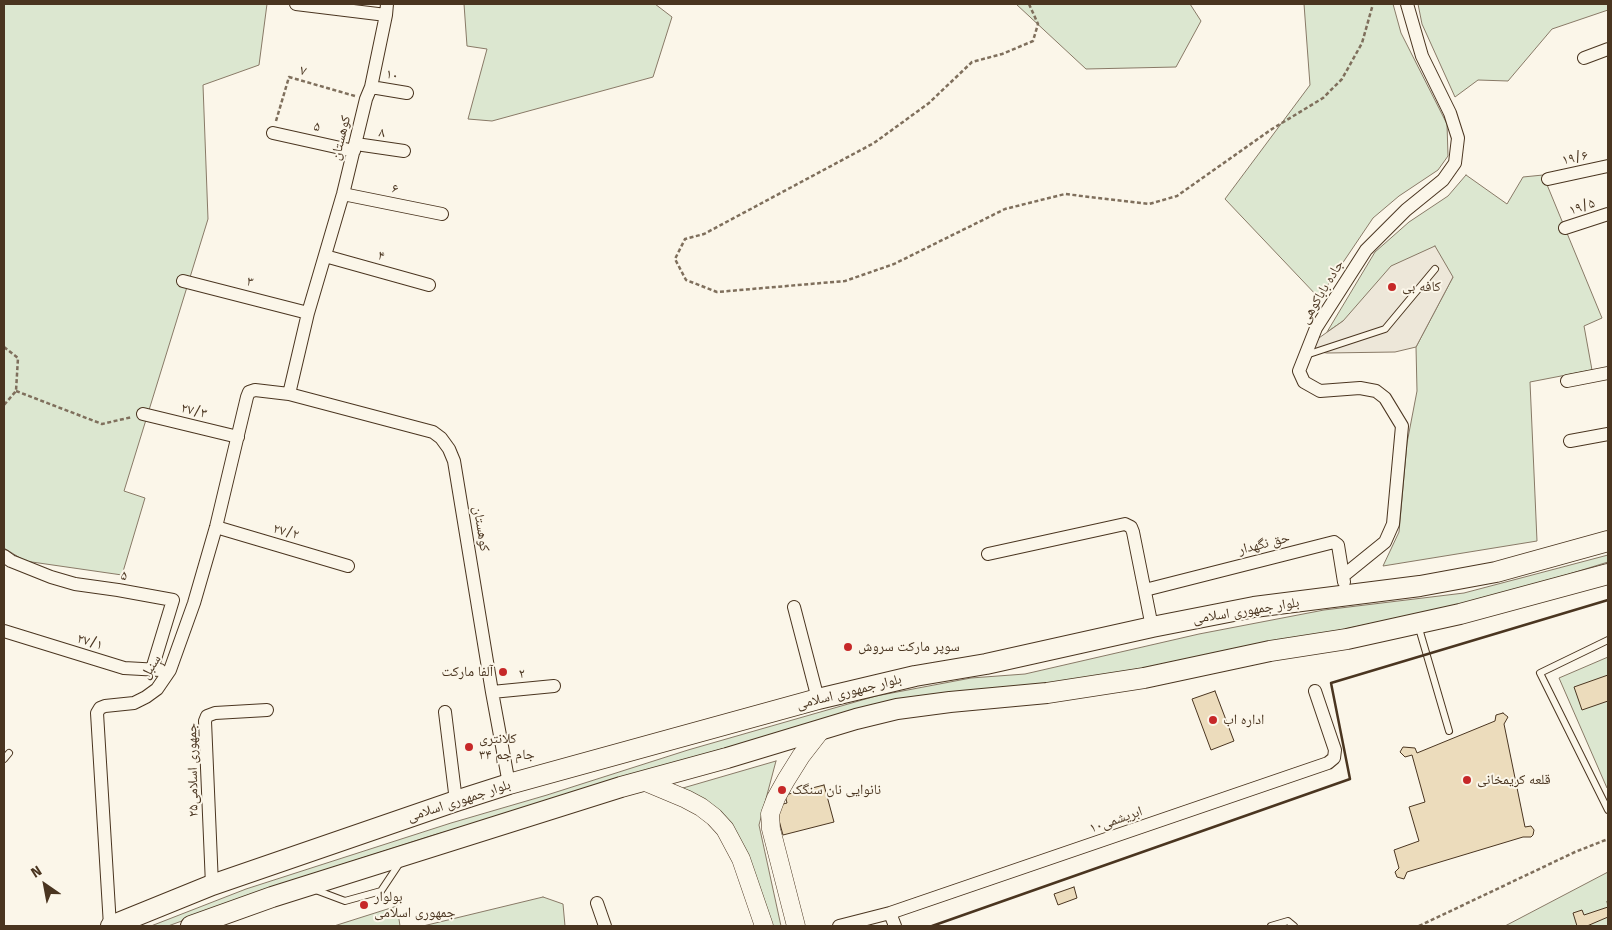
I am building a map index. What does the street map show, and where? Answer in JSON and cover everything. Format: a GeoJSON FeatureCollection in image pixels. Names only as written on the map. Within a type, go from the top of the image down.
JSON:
{"type":"FeatureCollection","features":[{"type":"Feature","properties":{"kind":"main road","name":"بلوار جمهوری اسلامی"},"geometry":{"type":"LineString","coordinates":[[111,926],[212,884],[456,801],[510,784],[818,699],[915,676],[986,664],[1152,627],[1254,607],[1420,586],[1496,572],[1608,541]]}},
{"type":"Feature","properties":{"kind":"main road","name":"بلوار جمهوری اسلامی"},"geometry":{"type":"LineString","coordinates":[[191,926],[225,920],[305,886],[643,781],[856,719],[897,710],[950,702],[1047,693],[1144,678],[1270,651],[1347,639],[1460,614],[1608,574]]}},
{"type":"Feature","properties":{"kind":"main road"},"geometry":{"type":"LineString","coordinates":[[796,926],[771,828],[770,814],[786,780],[801,756],[822,729]]}},
{"type":"Feature","properties":{"kind":"main road"},"geometry":{"type":"LineString","coordinates":[[643,781],[701,807],[725,829],[741,859],[764,926]]}},
{"type":"Feature","properties":{"kind":"street"},"geometry":{"type":"LineString","coordinates":[[296,4],[387,10]]}},
{"type":"Feature","properties":{"kind":"street","name":"جاده باباکوهی"},"geometry":{"type":"LineString","coordinates":[[1343,576],[1386,542],[1392,524],[1402,426],[1385,398],[1376,391],[1360,388],[1320,392],[1304,382],[1298,371],[1316,328],[1366,250],[1406,210],[1443,180],[1455,163],[1458,138],[1450,113],[1422,56],[1407,4]]}},
{"type":"Feature","properties":{"kind":"street","name":"کوهستان"},"geometry":{"type":"LineString","coordinates":[[289,394],[308,313],[343,194],[366,99],[371,87],[387,10]]}},
{"type":"Feature","properties":{"kind":"street"},"geometry":{"type":"LineString","coordinates":[[1584,58],[1608,49]]}},
{"type":"Feature","properties":{"kind":"street","name":"۱۰"},"geometry":{"type":"LineString","coordinates":[[371,87],[407,93]]}},
{"type":"Feature","properties":{"kind":"street","name":"۵"},"geometry":{"type":"LineString","coordinates":[[273,132],[355,148]]}},
{"type":"Feature","properties":{"kind":"street","name":"۸"},"geometry":{"type":"LineString","coordinates":[[355,148],[404,151]]}},
{"type":"Feature","properties":{"kind":"street","name":"۱۹/۶"},"geometry":{"type":"LineString","coordinates":[[1548,178],[1608,166]]}},
{"type":"Feature","properties":{"kind":"street","name":"۶"},"geometry":{"type":"LineString","coordinates":[[343,194],[442,214]]}},
{"type":"Feature","properties":{"kind":"street","name":"۱۹/۵"},"geometry":{"type":"LineString","coordinates":[[1565,228],[1608,214]]}},
{"type":"Feature","properties":{"kind":"street","name":"۴"},"geometry":{"type":"LineString","coordinates":[[324,256],[429,285]]}},
{"type":"Feature","properties":{"kind":"street","name":"۳"},"geometry":{"type":"LineString","coordinates":[[183,281],[308,313]]}},
{"type":"Feature","properties":{"kind":"street"},"geometry":{"type":"LineString","coordinates":[[1567,380],[1608,373]]}},
{"type":"Feature","properties":{"kind":"street","name":"کوهستان"},"geometry":{"type":"LineString","coordinates":[[249,392],[255,390],[289,394],[433,432],[449,448],[454,461],[492,692],[510,784]]}},
{"type":"Feature","properties":{"kind":"street","name":"سنبل"},"geometry":{"type":"LineString","coordinates":[[111,926],[97,712],[105,706],[134,703],[146,697],[157,689],[170,670],[194,603],[216,527],[249,392]]}},
{"type":"Feature","properties":{"kind":"street","name":"۲۷/۳"},"geometry":{"type":"LineString","coordinates":[[143,414],[238,437]]}},
{"type":"Feature","properties":{"kind":"street"},"geometry":{"type":"LineString","coordinates":[[1570,441],[1608,434]]}},
{"type":"Feature","properties":{"kind":"street"},"geometry":{"type":"LineString","coordinates":[[988,554],[1125,524],[1131,527],[1133,532],[1152,627]]}},
{"type":"Feature","properties":{"kind":"street","name":"۲۷/۲"},"geometry":{"type":"LineString","coordinates":[[216,527],[348,566]]}},
{"type":"Feature","properties":{"kind":"street","name":"حق نگهدار"},"geometry":{"type":"LineString","coordinates":[[1145,590],[1334,542],[1338,545],[1346,596]]}},
{"type":"Feature","properties":{"kind":"street","name":"۵"},"geometry":{"type":"LineString","coordinates":[[4,556],[11,562],[51,578],[173,600],[152,669]]}},
{"type":"Feature","properties":{"kind":"street"},"geometry":{"type":"LineString","coordinates":[[794,606],[818,699]]}},
{"type":"Feature","properties":{"kind":"street","name":"۲۷/۱"},"geometry":{"type":"LineString","coordinates":[[4,631],[124,668],[170,670]]}},
{"type":"Feature","properties":{"kind":"street","name":"۲"},"geometry":{"type":"LineString","coordinates":[[492,692],[554,686]]}},
{"type":"Feature","properties":{"kind":"street","name":"ابریشمی۱۰"},"geometry":{"type":"LineString","coordinates":[[839,926],[890,913],[1328,763],[1334,758],[1335,750],[1315,691]]}},
{"type":"Feature","properties":{"kind":"street","name":"جمهوری اسلامی۲۵"},"geometry":{"type":"LineString","coordinates":[[212,884],[205,721],[207,716],[215,713],[267,710]]}},
{"type":"Feature","properties":{"kind":"street"},"geometry":{"type":"LineString","coordinates":[[445,712],[456,801]]}},
{"type":"Feature","properties":{"kind":"street"},"geometry":{"type":"LineString","coordinates":[[598,903],[605,926]]}},
{"type":"Feature","properties":{"kind":"street"},"geometry":{"type":"LineString","coordinates":[[890,913],[894,926]]}},
{"type":"Feature","properties":{"kind":"lane"},"geometry":{"type":"LineString","coordinates":[[1304,355],[1385,329],[1435,269]]}},
{"type":"Feature","properties":{"kind":"lane"},"geometry":{"type":"LineString","coordinates":[[1418,623],[1449,731]]}},
{"type":"Feature","properties":{"kind":"lane"},"geometry":{"type":"LineString","coordinates":[[1608,640],[1540,673],[1608,810]]}},
{"type":"Feature","properties":{"kind":"lane"},"geometry":{"type":"LineString","coordinates":[[4,759],[9,753]]}},
{"type":"Feature","properties":{"kind":"lane"},"geometry":{"type":"LineString","coordinates":[[305,886],[345,901],[381,891],[406,855]]}},
{"type":"Feature","properties":{"kind":"lane"},"geometry":{"type":"LineString","coordinates":[[1271,926],[1288,921],[1294,926]]}},
{"type":"Feature","properties":{"kind":"path"},"geometry":{"type":"LineString","coordinates":[[1029,4],[1038,24],[1033,41],[1002,54],[972,62],[929,103],[874,143],[704,234],[685,239],[675,259],[686,280],[717,292],[845,281],[894,264],[1005,209],[1065,194],[1149,204],[1177,196],[1272,129],[1322,98],[1342,80],[1362,43],[1373,4]]}},
{"type":"Feature","properties":{"kind":"path","name":"۷"},"geometry":{"type":"LineString","coordinates":[[273,132],[289,77],[366,99]]}},
{"type":"Feature","properties":{"kind":"path"},"geometry":{"type":"LineString","coordinates":[[4,347],[18,358],[16,391],[4,405]]}},
{"type":"Feature","properties":{"kind":"path"},"geometry":{"type":"LineString","coordinates":[[16,391],[102,424],[143,414]]}},
{"type":"Feature","properties":{"kind":"path"},"geometry":{"type":"LineString","coordinates":[[1419,926],[1575,852],[1608,839]]}},
{"type":"Feature","properties":{"kind":"green space"},"geometry":{"type":"Polygon","coordinates":[[[4,4],[267,4],[259,65],[203,85],[208,219],[124,491],[145,498],[122,575],[25,561],[4,548],[4,4]]]}},
{"type":"Feature","properties":{"kind":"green space"},"geometry":{"type":"Polygon","coordinates":[[[464,4],[655,4],[672,17],[653,77],[492,121],[468,119],[487,49],[467,46],[464,4]]]}},
{"type":"Feature","properties":{"kind":"green space"},"geometry":{"type":"Polygon","coordinates":[[[1016,4],[1190,4],[1201,21],[1176,67],[1086,69],[1016,4]]]}},
{"type":"Feature","properties":{"kind":"green space"},"geometry":{"type":"Polygon","coordinates":[[[1304,4],[1393,4],[1401,33],[1447,124],[1448,156],[1438,170],[1399,196],[1373,218],[1319,298],[1225,199],[1310,85],[1304,4]]]}},
{"type":"Feature","properties":{"kind":"green space"},"geometry":{"type":"Polygon","coordinates":[[[1418,4],[1608,4],[1608,10],[1552,29],[1508,81],[1478,80],[1455,97],[1422,24],[1418,4]]]}},
{"type":"Feature","properties":{"kind":"green space"},"geometry":{"type":"Polygon","coordinates":[[[1466,175],[1507,204],[1523,177],[1543,175],[1602,318],[1584,326],[1592,370],[1530,382],[1537,541],[1383,566],[1399,532],[1407,443],[1417,391],[1416,347],[1453,277],[1343,321],[1327,332],[1375,252],[1409,222],[1448,196],[1466,175]]]}},
{"type":"Feature","properties":{"kind":"green space"},"geometry":{"type":"Polygon","coordinates":[[[1608,555],[1608,562],[1566,575],[1466,603],[1403,617],[1238,651],[781,733],[434,835],[306,876],[168,926],[151,926],[246,889],[451,823],[547,795],[688,750],[876,696],[971,678],[1025,674],[1199,634],[1324,610],[1464,593],[1608,555]]]}},
{"type":"Feature","properties":{"kind":"green space"},"geometry":{"type":"Polygon","coordinates":[[[1608,657],[1608,787],[1607,788],[1559,678],[1608,657]]]}},
{"type":"Feature","properties":{"kind":"green space"},"geometry":{"type":"Polygon","coordinates":[[[776,761],[759,825],[781,926],[770,926],[730,825],[683,788],[776,761]]]}},
{"type":"Feature","properties":{"kind":"green space"},"geometry":{"type":"Polygon","coordinates":[[[1608,872],[1608,926],[1505,926],[1608,872]]]}},
{"type":"Feature","properties":{"kind":"green space"},"geometry":{"type":"Polygon","coordinates":[[[543,897],[563,904],[565,926],[423,926],[543,897]]]}},
{"type":"Feature","properties":{"kind":"green space"},"geometry":{"type":"Polygon","coordinates":[[[397,906],[400,926],[334,926],[397,906]]]}},
{"type":"Feature","properties":{"kind":"shaded area"},"geometry":{"type":"Polygon","coordinates":[[[1435,246],[1453,277],[1416,347],[1395,352],[1327,353],[1314,351],[1316,340],[1343,321],[1391,266],[1435,246]]]}},
{"type":"Feature","properties":{"kind":"building"},"geometry":{"type":"Polygon","coordinates":[[[1608,675],[1608,701],[1582,710],[1574,687],[1608,675]]]}},
{"type":"Feature","properties":{"kind":"building","name":"اداره اب"},"geometry":{"type":"Polygon","coordinates":[[[1215,691],[1234,741],[1211,750],[1192,699],[1215,691]]]}},
{"type":"Feature","properties":{"kind":"building","name":"قلعه کریمخانی"},"geometry":{"type":"Polygon","coordinates":[[[1503,713],[1508,717],[1504,724],[1525,827],[1531,826],[1534,830],[1533,835],[1407,872],[1404,879],[1397,877],[1395,872],[1399,868],[1394,850],[1419,841],[1409,807],[1425,802],[1412,755],[1405,757],[1400,752],[1403,747],[1415,748],[1417,753],[1495,721],[1496,715],[1503,713]]]}},
{"type":"Feature","properties":{"kind":"building"},"geometry":{"type":"Polygon","coordinates":[[[824,785],[834,822],[783,835],[775,806],[787,803],[785,795],[824,785]]]}},
{"type":"Feature","properties":{"kind":"building"},"geometry":{"type":"Polygon","coordinates":[[[1074,887],[1077,898],[1058,905],[1054,894],[1074,887]]]}},
{"type":"Feature","properties":{"kind":"building"},"geometry":{"type":"Polygon","coordinates":[[[1608,907],[1608,917],[1587,926],[1577,926],[1573,913],[1582,910],[1584,915],[1608,907]]]}},
{"type":"Feature","properties":{"kind":"wall"},"geometry":{"type":"LineString","coordinates":[[932,926],[1350,779],[1331,683],[1608,600]]}},
{"type":"Feature","properties":{"kind":"place","name":"کافه بی"},"geometry":{"type":"Point","coordinates":[1392,287]}},
{"type":"Feature","properties":{"kind":"place","name":"سوپر مارکت سروش"},"geometry":{"type":"Point","coordinates":[848,647]}},
{"type":"Feature","properties":{"kind":"place","name":"آلفا مارکت"},"geometry":{"type":"Point","coordinates":[503,672]}},
{"type":"Feature","properties":{"kind":"place","name":"اداره اب"},"geometry":{"type":"Point","coordinates":[1213,720]}},
{"type":"Feature","properties":{"kind":"place","name":"کلانتری ۳۴ جام جم"},"geometry":{"type":"Point","coordinates":[469,747]}},
{"type":"Feature","properties":{"kind":"place","name":"قلعه کریمخانی"},"geometry":{"type":"Point","coordinates":[1467,780]}},
{"type":"Feature","properties":{"kind":"place","name":"نانوایی نان سنگک"},"geometry":{"type":"Point","coordinates":[782,790]}},
{"type":"Feature","properties":{"kind":"place","name":"بولوار جمهوری اسلامی"},"geometry":{"type":"Point","coordinates":[364,905]}}]}
